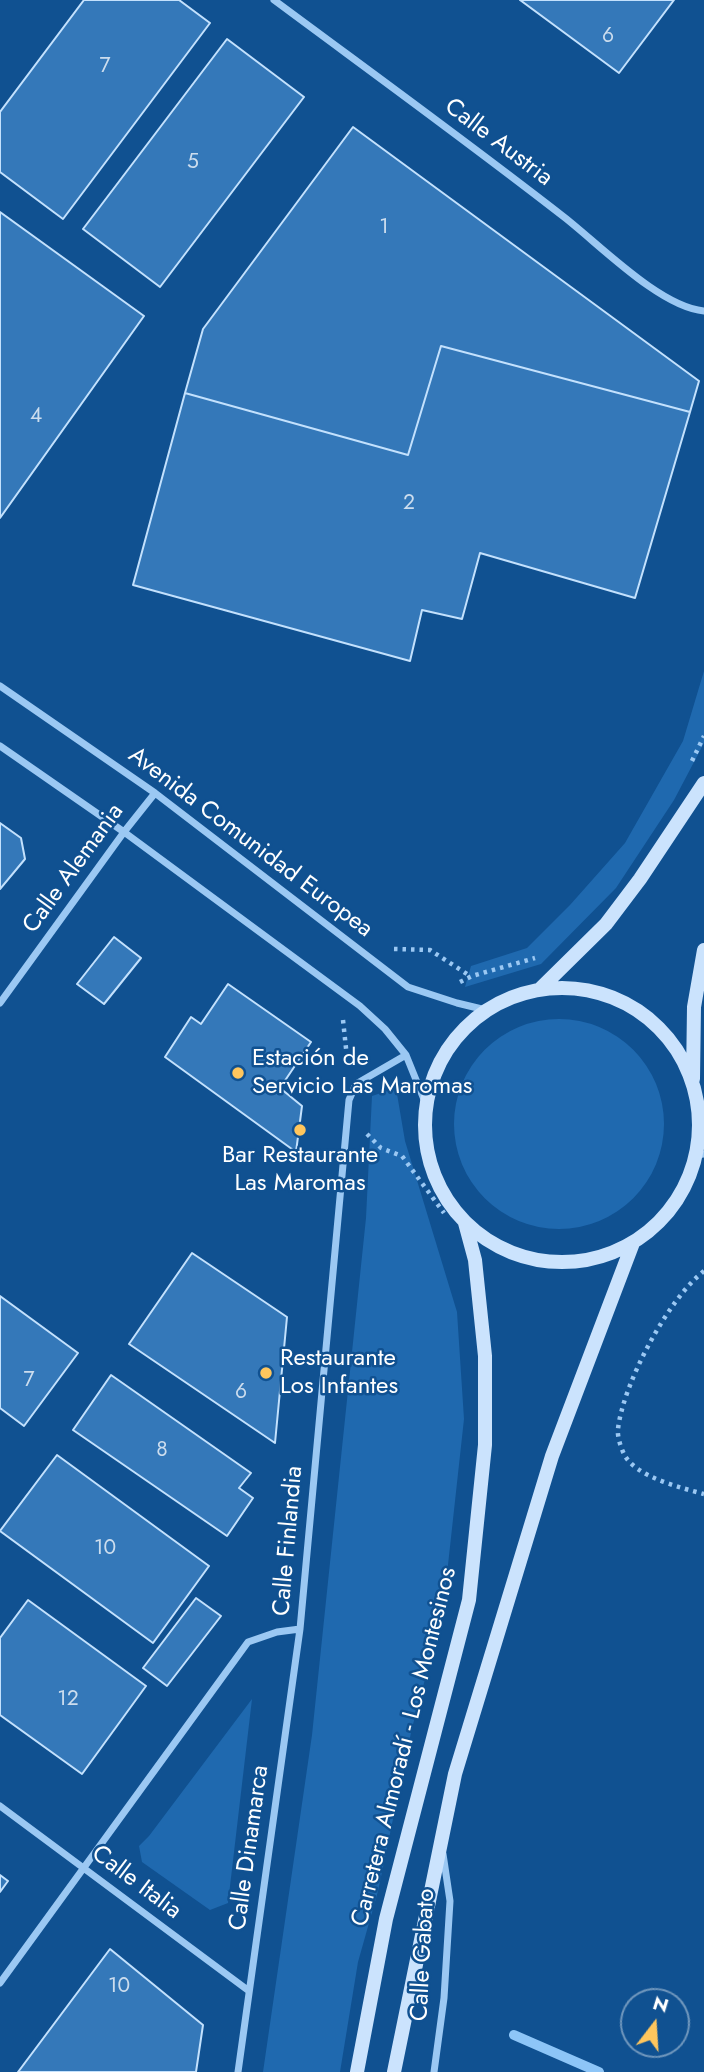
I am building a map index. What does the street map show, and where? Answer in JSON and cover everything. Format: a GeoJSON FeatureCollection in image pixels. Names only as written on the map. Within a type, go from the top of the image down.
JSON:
{"type":"FeatureCollection","features":[{"type":"Feature","properties":{"kind":"main road"},"geometry":{"type":"LineString","coordinates":[[540,989],[606,924],[648,869],[704,783]]}},
{"type":"Feature","properties":{"kind":"main road"},"geometry":{"type":"LineString","coordinates":[[694,1084],[680,1054],[660,1028],[634,1008],[604,994],[572,988],[540,989],[511,997],[486,1010],[464,1027],[446,1049],[433,1074],[425,1102],[424,1135],[430,1167],[458,1223],[494,1245],[527,1259],[564,1263],[600,1258],[633,1243],[656,1226],[674,1205],[700,1154],[694,1084],[694,1007],[704,950]]}},
{"type":"Feature","properties":{"kind":"main road","name":"Carretera Almoradí - Los Montesinos"},"geometry":{"type":"LineString","coordinates":[[356,2072],[386,1919],[469,1600],[485,1445],[485,1356],[475,1260],[458,1223]]}},
{"type":"Feature","properties":{"kind":"main road"},"geometry":{"type":"LineString","coordinates":[[394,2072],[455,1774],[552,1456],[633,1243]]}},
{"type":"Feature","properties":{"kind":"street","name":"Calle Austria"},"geometry":{"type":"LineString","coordinates":[[274,0],[565,217],[651,288],[675,302],[703,312]]}},
{"type":"Feature","properties":{"kind":"street","name":"Avenida Comunidad Europea"},"geometry":{"type":"LineString","coordinates":[[0,686],[155,793],[408,986],[486,1010]]}},
{"type":"Feature","properties":{"kind":"street"},"geometry":{"type":"LineString","coordinates":[[0,746],[124,832],[351,999],[385,1029],[406,1055],[425,1102]]}},
{"type":"Feature","properties":{"kind":"street","name":"Calle Alemania"},"geometry":{"type":"LineString","coordinates":[[0,1003],[155,793]]}},
{"type":"Feature","properties":{"kind":"street"},"geometry":{"type":"LineString","coordinates":[[349,1100],[356,1084],[406,1055]]}},
{"type":"Feature","properties":{"kind":"street","name":"Calle Finlandia"},"geometry":{"type":"LineString","coordinates":[[0,1983],[248,1642],[277,1632],[300,1629],[349,1100]]}},
{"type":"Feature","properties":{"kind":"street","name":"Calle Dinamarca"},"geometry":{"type":"LineString","coordinates":[[238,2072],[300,1629]]}},
{"type":"Feature","properties":{"kind":"street","name":"Calle Italia"},"geometry":{"type":"LineString","coordinates":[[0,1806],[249,1992]]}},
{"type":"Feature","properties":{"kind":"street","name":"Calle Gabato"},"geometry":{"type":"LineString","coordinates":[[434,2072],[444,1998],[450,1901],[441,1840]]}},
{"type":"Feature","properties":{"kind":"path"},"geometry":{"type":"LineString","coordinates":[[687,770],[704,736]]}},
{"type":"Feature","properties":{"kind":"path"},"geometry":{"type":"LineString","coordinates":[[378,963],[395,948],[430,950],[470,976]]}},
{"type":"Feature","properties":{"kind":"path"},"geometry":{"type":"LineString","coordinates":[[435,995],[470,976],[533,959],[541,953]]}},
{"type":"Feature","properties":{"kind":"path"},"geometry":{"type":"LineString","coordinates":[[351,999],[343,1017],[347,1037],[349,1100],[360,1127],[381,1148],[402,1156],[458,1223]]}},
{"type":"Feature","properties":{"kind":"path"},"geometry":{"type":"LineString","coordinates":[[704,1271],[677,1298],[655,1332],[623,1405],[618,1432],[625,1457],[642,1471],[661,1482],[704,1494]]}},
{"type":"Feature","properties":{"kind":"shaded area"},"geometry":{"type":"Polygon","coordinates":[[[704,671],[704,743],[674,800],[616,888],[541,964],[465,987],[471,966],[527,948],[625,843],[683,741],[704,671]]]}},
{"type":"Feature","properties":{"kind":"shaded area"},"geometry":{"type":"Polygon","coordinates":[[[559,1019],[599,1027],[633,1050],[656,1084],[664,1124],[656,1164],[633,1198],[599,1221],[559,1229],[519,1221],[485,1198],[462,1164],[454,1124],[462,1084],[485,1050],[519,1027],[559,1019]]]}},
{"type":"Feature","properties":{"kind":"shaded area"},"geometry":{"type":"Polygon","coordinates":[[[396,1088],[405,1141],[457,1312],[464,1419],[446,1583],[378,1891],[358,1962],[340,2072],[263,2072],[312,1735],[366,1218],[372,1096],[396,1088]]]}},
{"type":"Feature","properties":{"kind":"shaded area"},"geometry":{"type":"Polygon","coordinates":[[[252,1699],[228,1903],[210,1910],[142,1862],[139,1846],[252,1699]]]}},
{"type":"Feature","properties":{"kind":"building"},"geometry":{"type":"Polygon","coordinates":[[[84,0],[179,0],[210,23],[63,219],[0,172],[0,112],[84,0]]]}},
{"type":"Feature","properties":{"kind":"building"},"geometry":{"type":"Polygon","coordinates":[[[520,0],[674,0],[619,73],[520,0]]]}},
{"type":"Feature","properties":{"kind":"building"},"geometry":{"type":"Polygon","coordinates":[[[227,39],[304,97],[160,287],[83,229],[227,39]]]}},
{"type":"Feature","properties":{"kind":"building"},"geometry":{"type":"Polygon","coordinates":[[[353,127],[699,381],[690,412],[441,346],[408,455],[185,393],[203,329],[353,127]]]}},
{"type":"Feature","properties":{"kind":"building"},"geometry":{"type":"Polygon","coordinates":[[[0,212],[144,316],[0,518],[0,212]]]}},
{"type":"Feature","properties":{"kind":"building"},"geometry":{"type":"Polygon","coordinates":[[[441,346],[690,412],[635,598],[480,553],[462,619],[422,610],[410,661],[133,585],[185,393],[408,455],[441,346]]]}},
{"type":"Feature","properties":{"kind":"building"},"geometry":{"type":"Polygon","coordinates":[[[0,823],[21,838],[25,859],[0,889],[0,823]]]}},
{"type":"Feature","properties":{"kind":"building"},"geometry":{"type":"Polygon","coordinates":[[[114,937],[141,958],[104,1004],[77,984],[114,937]]]}},
{"type":"Feature","properties":{"kind":"building","name":"Estación de Servicio Las Maromas"},"geometry":{"type":"Polygon","coordinates":[[[228,984],[311,1042],[280,1088],[302,1106],[296,1152],[165,1057],[191,1017],[201,1024],[228,984]]]}},
{"type":"Feature","properties":{"kind":"building"},"geometry":{"type":"Polygon","coordinates":[[[192,1253],[287,1317],[275,1443],[129,1344],[192,1253]]]}},
{"type":"Feature","properties":{"kind":"building"},"geometry":{"type":"Polygon","coordinates":[[[0,1296],[78,1353],[24,1426],[0,1408],[0,1296]]]}},
{"type":"Feature","properties":{"kind":"building"},"geometry":{"type":"Polygon","coordinates":[[[111,1375],[251,1473],[239,1488],[253,1498],[227,1536],[73,1430],[111,1375]]]}},
{"type":"Feature","properties":{"kind":"building"},"geometry":{"type":"Polygon","coordinates":[[[57,1455],[209,1566],[153,1643],[0,1531],[57,1455]]]}},
{"type":"Feature","properties":{"kind":"building"},"geometry":{"type":"Polygon","coordinates":[[[196,1598],[221,1616],[167,1686],[143,1668],[196,1598]]]}},
{"type":"Feature","properties":{"kind":"building"},"geometry":{"type":"Polygon","coordinates":[[[28,1600],[146,1686],[82,1774],[0,1715],[0,1638],[28,1600]]]}},
{"type":"Feature","properties":{"kind":"building"},"geometry":{"type":"Polygon","coordinates":[[[0,1875],[8,1881],[0,1892],[0,1875]]]}},
{"type":"Feature","properties":{"kind":"building"},"geometry":{"type":"Polygon","coordinates":[[[110,1949],[203,2025],[196,2072],[18,2072],[110,1949]]]}},
{"type":"Feature","properties":{"kind":"waterway"},"geometry":{"type":"LineString","coordinates":[[514,2035],[599,2072]]}},
{"type":"Feature","properties":{"kind":"place","name":"Estación de Servicio Las Maromas"},"geometry":{"type":"Point","coordinates":[238,1073]}},
{"type":"Feature","properties":{"kind":"place","name":"Bar Restaurante Las Maromas"},"geometry":{"type":"Point","coordinates":[300,1130]}},
{"type":"Feature","properties":{"kind":"place","name":"Restaurante Los Infantes"},"geometry":{"type":"Point","coordinates":[266,1373]}}]}
